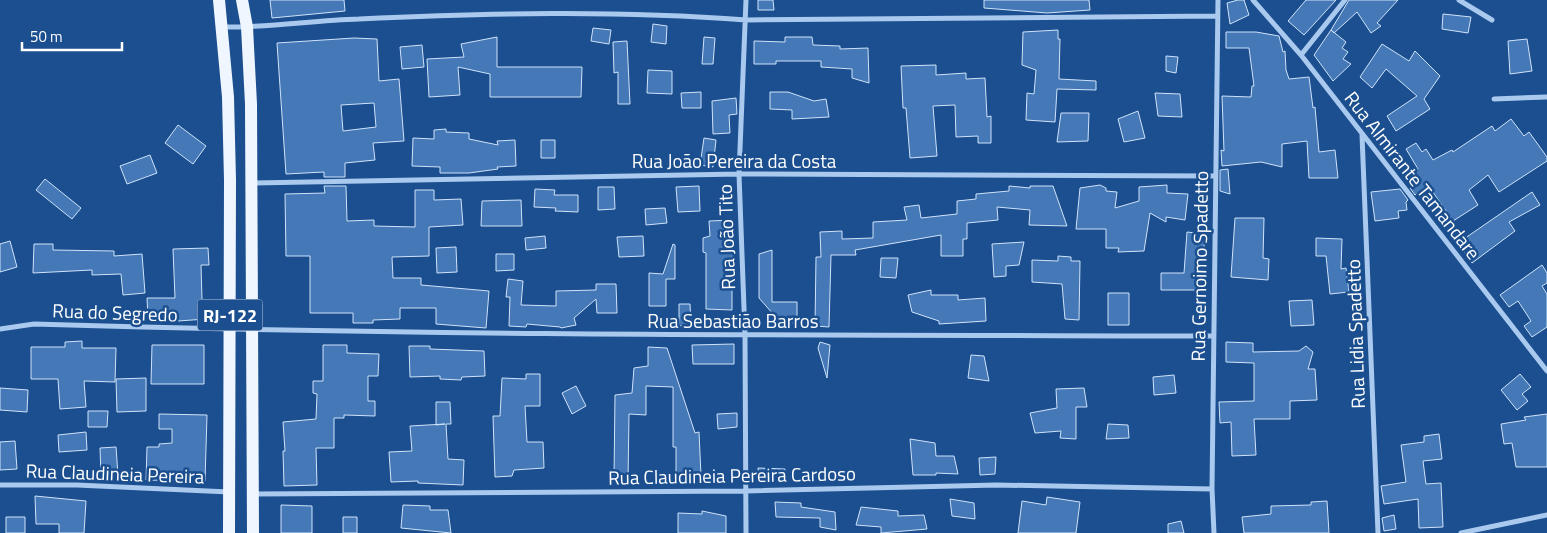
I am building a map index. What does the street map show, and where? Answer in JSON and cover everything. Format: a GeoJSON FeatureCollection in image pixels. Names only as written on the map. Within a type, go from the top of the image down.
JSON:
{"type":"FeatureCollection","features":[{"type":"Feature","properties":{"kind":"main road","name":"RJ-122"},"geometry":{"type":"LineString","coordinates":[[219,0],[228,97],[229,533]]}},
{"type":"Feature","properties":{"kind":"main road","name":"RJ-122"},"geometry":{"type":"LineString","coordinates":[[242,0],[247,27],[253,183],[253,533]]}},
{"type":"Feature","properties":{"kind":"street","name":"Rua João Tito"},"geometry":{"type":"LineString","coordinates":[[746,0],[739,174],[745,335],[746,533]]}},
{"type":"Feature","properties":{"kind":"street","name":"Rua Gernoimo Spadetto"},"geometry":{"type":"LineString","coordinates":[[1214,533],[1212,489],[1213,336],[1218,0]]}},
{"type":"Feature","properties":{"kind":"street","name":"Rua Almirante Tamandare"},"geometry":{"type":"LineString","coordinates":[[1253,0],[1301,55],[1547,371]]}},
{"type":"Feature","properties":{"kind":"street"},"geometry":{"type":"LineString","coordinates":[[1301,55],[1345,0]]}},
{"type":"Feature","properties":{"kind":"street"},"geometry":{"type":"LineString","coordinates":[[1459,0],[1492,20]]}},
{"type":"Feature","properties":{"kind":"street"},"geometry":{"type":"LineString","coordinates":[[223,27],[247,27],[348,19],[501,14],[622,14],[746,20],[1217,16]]}},
{"type":"Feature","properties":{"kind":"street"},"geometry":{"type":"LineString","coordinates":[[1494,99],[1547,97]]}},
{"type":"Feature","properties":{"kind":"street","name":"Rua Lidia Spadetto"},"geometry":{"type":"LineString","coordinates":[[1362,135],[1378,533]]}},
{"type":"Feature","properties":{"kind":"street","name":"Rua João Pereira da Costa"},"geometry":{"type":"LineString","coordinates":[[253,183],[739,174],[1216,176]]}},
{"type":"Feature","properties":{"kind":"street","name":"Rua do Segredo"},"geometry":{"type":"LineString","coordinates":[[0,329],[34,324],[253,330]]}},
{"type":"Feature","properties":{"kind":"street","name":"Rua Sebastião Barros"},"geometry":{"type":"LineString","coordinates":[[253,330],[745,335],[1213,336]]}},
{"type":"Feature","properties":{"kind":"street","name":"Rua Claudineia Pereira"},"geometry":{"type":"LineString","coordinates":[[0,485],[78,485],[229,492]]}},
{"type":"Feature","properties":{"kind":"street","name":"Rua Claudineia Pereira Cardoso"},"geometry":{"type":"LineString","coordinates":[[253,494],[746,491],[997,485],[1212,489]]}},
{"type":"Feature","properties":{"kind":"street"},"geometry":{"type":"LineString","coordinates":[[1461,533],[1547,515]]}},
{"type":"Feature","properties":{"kind":"building"},"geometry":{"type":"Polygon","coordinates":[[[270,0],[344,0],[345,11],[272,18],[270,0]]]}},
{"type":"Feature","properties":{"kind":"building"},"geometry":{"type":"Polygon","coordinates":[[[758,0],[773,0],[774,10],[758,10],[758,0]]]}},
{"type":"Feature","properties":{"kind":"building"},"geometry":{"type":"Polygon","coordinates":[[[984,0],[1089,0],[1090,10],[1047,13],[984,8],[984,0]]]}},
{"type":"Feature","properties":{"kind":"building"},"geometry":{"type":"Polygon","coordinates":[[[1244,0],[1249,15],[1230,24],[1227,3],[1244,0]]]}},
{"type":"Feature","properties":{"kind":"building"},"geometry":{"type":"Polygon","coordinates":[[[1306,0],[1336,0],[1304,35],[1288,21],[1306,0]]]}},
{"type":"Feature","properties":{"kind":"building"},"geometry":{"type":"Polygon","coordinates":[[[1349,0],[1398,0],[1377,23],[1381,26],[1371,33],[1357,12],[1334,33],[1331,30],[1349,0]]]}},
{"type":"Feature","properties":{"kind":"building"},"geometry":{"type":"Polygon","coordinates":[[[1443,14],[1471,17],[1468,33],[1442,29],[1443,14]]]}},
{"type":"Feature","properties":{"kind":"building"},"geometry":{"type":"Polygon","coordinates":[[[653,24],[667,26],[666,44],[651,42],[653,24]]]}},
{"type":"Feature","properties":{"kind":"building"},"geometry":{"type":"Polygon","coordinates":[[[593,28],[611,30],[609,44],[591,41],[593,28]]]}},
{"type":"Feature","properties":{"kind":"building"},"geometry":{"type":"Polygon","coordinates":[[[1058,30],[1058,39],[1060,39],[1059,79],[1096,81],[1096,90],[1057,89],[1055,122],[1026,120],[1027,93],[1034,94],[1036,70],[1022,65],[1023,32],[1058,30]]]}},
{"type":"Feature","properties":{"kind":"building"},"geometry":{"type":"Polygon","coordinates":[[[1331,30],[1346,42],[1342,48],[1348,52],[1343,59],[1351,64],[1333,81],[1314,55],[1331,30]]]}},
{"type":"Feature","properties":{"kind":"building"},"geometry":{"type":"Polygon","coordinates":[[[1226,32],[1256,32],[1279,36],[1283,52],[1285,51],[1286,70],[1289,79],[1309,77],[1313,108],[1315,107],[1319,152],[1335,150],[1338,178],[1309,178],[1307,141],[1282,144],[1282,167],[1261,162],[1222,166],[1221,150],[1224,151],[1222,96],[1251,97],[1252,86],[1254,86],[1249,48],[1226,48],[1226,32]]]}},
{"type":"Feature","properties":{"kind":"building"},"geometry":{"type":"Polygon","coordinates":[[[497,37],[497,67],[582,67],[581,97],[490,97],[490,74],[458,67],[460,95],[429,97],[427,59],[464,57],[461,44],[497,37]]]}},
{"type":"Feature","properties":{"kind":"building"},"geometry":{"type":"Polygon","coordinates":[[[704,37],[715,38],[713,64],[702,64],[704,37]]]}},
{"type":"Feature","properties":{"kind":"building"},"geometry":{"type":"Polygon","coordinates":[[[785,37],[812,37],[813,45],[840,46],[840,49],[868,48],[869,83],[852,78],[852,69],[821,67],[821,61],[776,61],[776,64],[754,64],[754,41],[785,42],[785,37]]]}},
{"type":"Feature","properties":{"kind":"building"},"geometry":{"type":"Polygon","coordinates":[[[354,38],[377,39],[379,81],[399,79],[404,141],[373,143],[375,160],[345,163],[345,177],[324,177],[324,172],[286,174],[277,43],[354,38]],[[374,103],[341,105],[343,131],[376,127],[374,103]]]}},
{"type":"Feature","properties":{"kind":"building"},"geometry":{"type":"Polygon","coordinates":[[[1527,39],[1532,71],[1510,74],[1508,41],[1527,39]]]}},
{"type":"Feature","properties":{"kind":"building"},"geometry":{"type":"Polygon","coordinates":[[[627,41],[630,104],[618,104],[618,72],[614,73],[613,42],[627,41]]]}},
{"type":"Feature","properties":{"kind":"building"},"geometry":{"type":"Polygon","coordinates":[[[1382,44],[1409,61],[1415,51],[1440,76],[1424,99],[1430,109],[1396,131],[1387,116],[1417,96],[1386,69],[1372,88],[1360,77],[1382,44]]]}},
{"type":"Feature","properties":{"kind":"building"},"geometry":{"type":"Polygon","coordinates":[[[422,45],[424,67],[402,69],[400,47],[422,45]]]}},
{"type":"Feature","properties":{"kind":"building"},"geometry":{"type":"Polygon","coordinates":[[[1166,56],[1178,57],[1176,73],[1166,71],[1166,56]]]}},
{"type":"Feature","properties":{"kind":"building"},"geometry":{"type":"Polygon","coordinates":[[[936,65],[936,75],[966,73],[966,79],[985,78],[987,117],[991,116],[991,143],[978,143],[978,136],[956,137],[955,105],[933,106],[937,156],[910,158],[906,108],[903,108],[901,66],[936,65]]]}},
{"type":"Feature","properties":{"kind":"building"},"geometry":{"type":"Polygon","coordinates":[[[648,70],[672,71],[672,94],[647,93],[648,70]]]}},
{"type":"Feature","properties":{"kind":"building"},"geometry":{"type":"Polygon","coordinates":[[[701,92],[701,108],[682,108],[681,93],[701,92]]]}},
{"type":"Feature","properties":{"kind":"building"},"geometry":{"type":"Polygon","coordinates":[[[770,92],[788,92],[814,101],[826,99],[829,117],[792,119],[792,110],[770,109],[770,92]]]}},
{"type":"Feature","properties":{"kind":"building"},"geometry":{"type":"Polygon","coordinates":[[[1155,93],[1180,94],[1182,117],[1158,116],[1155,93]]]}},
{"type":"Feature","properties":{"kind":"building"},"geometry":{"type":"Polygon","coordinates":[[[736,98],[737,114],[729,115],[730,133],[713,134],[712,101],[736,98]]]}},
{"type":"Feature","properties":{"kind":"building"},"geometry":{"type":"Polygon","coordinates":[[[1138,111],[1145,138],[1124,142],[1118,119],[1138,111]]]}},
{"type":"Feature","properties":{"kind":"building"},"geometry":{"type":"Polygon","coordinates":[[[1061,113],[1089,113],[1088,141],[1057,142],[1061,113]]]}},
{"type":"Feature","properties":{"kind":"building"},"geometry":{"type":"Polygon","coordinates":[[[1511,119],[1524,136],[1529,132],[1547,157],[1547,161],[1499,192],[1488,175],[1469,190],[1478,205],[1453,221],[1428,185],[1415,195],[1410,188],[1412,187],[1405,179],[1418,169],[1406,149],[1416,143],[1422,152],[1426,149],[1433,160],[1452,150],[1453,152],[1492,126],[1495,131],[1511,119]]]}},
{"type":"Feature","properties":{"kind":"building"},"geometry":{"type":"Polygon","coordinates":[[[178,125],[206,146],[193,164],[165,143],[178,125]]]}},
{"type":"Feature","properties":{"kind":"building"},"geometry":{"type":"Polygon","coordinates":[[[446,129],[446,132],[469,133],[469,139],[498,145],[497,141],[515,140],[516,166],[497,167],[498,169],[469,173],[440,173],[440,167],[412,166],[413,138],[434,139],[434,130],[446,129]]]}},
{"type":"Feature","properties":{"kind":"building"},"geometry":{"type":"Polygon","coordinates":[[[704,138],[716,140],[713,167],[700,165],[704,138]]]}},
{"type":"Feature","properties":{"kind":"building"},"geometry":{"type":"Polygon","coordinates":[[[541,140],[555,140],[555,158],[541,158],[541,140]]]}},
{"type":"Feature","properties":{"kind":"building"},"geometry":{"type":"Polygon","coordinates":[[[150,155],[157,173],[127,184],[120,166],[150,155]]]}},
{"type":"Feature","properties":{"kind":"building"},"geometry":{"type":"Polygon","coordinates":[[[1228,169],[1230,194],[1220,191],[1220,170],[1228,169]]]}},
{"type":"Feature","properties":{"kind":"building"},"geometry":{"type":"Polygon","coordinates":[[[45,179],[81,208],[72,219],[36,190],[45,179]]]}},
{"type":"Feature","properties":{"kind":"building"},"geometry":{"type":"Polygon","coordinates":[[[1100,185],[1106,188],[1106,191],[1117,192],[1115,208],[1139,201],[1139,187],[1167,185],[1167,193],[1188,194],[1185,220],[1166,217],[1166,222],[1150,213],[1144,251],[1118,252],[1119,248],[1106,248],[1106,229],[1076,229],[1080,188],[1100,185]]]}},
{"type":"Feature","properties":{"kind":"building"},"geometry":{"type":"Polygon","coordinates":[[[324,186],[346,186],[347,221],[374,220],[374,226],[415,227],[415,190],[434,190],[434,200],[461,199],[463,225],[429,227],[429,256],[392,257],[393,278],[421,278],[421,285],[489,291],[486,328],[436,324],[436,308],[400,308],[400,319],[373,320],[373,323],[353,323],[353,313],[310,313],[310,256],[286,256],[285,194],[325,193],[324,186]]]}},
{"type":"Feature","properties":{"kind":"building"},"geometry":{"type":"Polygon","coordinates":[[[699,186],[700,211],[678,212],[676,187],[699,186]]]}},
{"type":"Feature","properties":{"kind":"building"},"geometry":{"type":"Polygon","coordinates":[[[1009,186],[1030,188],[1030,186],[1053,186],[1067,226],[1029,225],[1030,210],[997,207],[998,220],[967,223],[967,239],[963,239],[963,256],[941,256],[941,235],[855,250],[856,255],[831,255],[829,327],[815,326],[816,257],[821,257],[820,232],[842,231],[842,239],[873,238],[873,222],[907,220],[904,207],[919,205],[921,218],[957,214],[957,201],[976,199],[976,194],[1009,191],[1009,186]]]}},
{"type":"Feature","properties":{"kind":"building"},"geometry":{"type":"Polygon","coordinates":[[[598,187],[614,187],[615,209],[598,210],[598,187]]]}},
{"type":"Feature","properties":{"kind":"building"},"geometry":{"type":"Polygon","coordinates":[[[535,189],[555,190],[554,195],[578,195],[578,212],[555,211],[556,208],[534,207],[535,189]]]}},
{"type":"Feature","properties":{"kind":"building"},"geometry":{"type":"Polygon","coordinates":[[[1400,189],[1408,200],[1406,202],[1407,210],[1398,211],[1399,218],[1375,221],[1371,192],[1400,189]]]}},
{"type":"Feature","properties":{"kind":"building"},"geometry":{"type":"Polygon","coordinates":[[[1532,192],[1540,205],[1509,222],[1515,231],[1472,263],[1458,243],[1532,192]]]}},
{"type":"Feature","properties":{"kind":"building"},"geometry":{"type":"Polygon","coordinates":[[[521,200],[522,226],[481,226],[482,201],[521,200]]]}},
{"type":"Feature","properties":{"kind":"building"},"geometry":{"type":"Polygon","coordinates":[[[665,208],[667,223],[646,225],[645,209],[665,208]]]}},
{"type":"Feature","properties":{"kind":"building"},"geometry":{"type":"Polygon","coordinates":[[[1235,218],[1264,218],[1263,258],[1269,259],[1268,280],[1231,277],[1235,218]]]}},
{"type":"Feature","properties":{"kind":"building"},"geometry":{"type":"Polygon","coordinates":[[[733,220],[732,310],[706,309],[706,253],[703,252],[703,238],[710,236],[709,221],[733,220]]]}},
{"type":"Feature","properties":{"kind":"building"},"geometry":{"type":"Polygon","coordinates":[[[1187,232],[1205,234],[1203,259],[1201,259],[1200,290],[1161,290],[1161,273],[1184,273],[1187,232]]]}},
{"type":"Feature","properties":{"kind":"building"},"geometry":{"type":"Polygon","coordinates":[[[545,236],[546,248],[526,250],[525,238],[545,236]]]}},
{"type":"Feature","properties":{"kind":"building"},"geometry":{"type":"Polygon","coordinates":[[[643,236],[644,256],[619,257],[617,237],[643,236]]]}},
{"type":"Feature","properties":{"kind":"building"},"geometry":{"type":"Polygon","coordinates":[[[1316,238],[1342,239],[1341,269],[1346,268],[1349,292],[1330,294],[1326,256],[1316,256],[1316,238]]]}},
{"type":"Feature","properties":{"kind":"building"},"geometry":{"type":"Polygon","coordinates":[[[10,241],[17,267],[0,272],[0,244],[10,241]]]}},
{"type":"Feature","properties":{"kind":"building"},"geometry":{"type":"Polygon","coordinates":[[[1024,242],[1019,265],[1006,266],[1006,276],[994,277],[992,244],[1024,242]]]}},
{"type":"Feature","properties":{"kind":"building"},"geometry":{"type":"Polygon","coordinates":[[[34,244],[53,244],[53,250],[114,251],[114,256],[142,254],[145,293],[123,295],[121,274],[92,275],[92,270],[33,273],[34,244]]]}},
{"type":"Feature","properties":{"kind":"building"},"geometry":{"type":"Polygon","coordinates":[[[673,244],[675,245],[675,279],[666,279],[666,306],[649,306],[649,273],[663,274],[673,244]]]}},
{"type":"Feature","properties":{"kind":"building"},"geometry":{"type":"Polygon","coordinates":[[[456,247],[457,272],[437,273],[436,248],[456,247]]]}},
{"type":"Feature","properties":{"kind":"building"},"geometry":{"type":"Polygon","coordinates":[[[208,248],[209,265],[201,265],[202,300],[205,300],[206,319],[178,321],[178,317],[148,318],[147,298],[175,298],[173,249],[208,248]]]}},
{"type":"Feature","properties":{"kind":"building"},"geometry":{"type":"Polygon","coordinates":[[[772,250],[772,302],[797,302],[797,323],[781,323],[759,298],[759,254],[772,250]]]}},
{"type":"Feature","properties":{"kind":"building"},"geometry":{"type":"Polygon","coordinates":[[[496,254],[514,254],[514,270],[496,271],[496,254]]]}},
{"type":"Feature","properties":{"kind":"building"},"geometry":{"type":"Polygon","coordinates":[[[1058,256],[1071,257],[1071,261],[1080,261],[1079,320],[1065,319],[1062,284],[1032,282],[1032,260],[1058,261],[1058,256]]]}},
{"type":"Feature","properties":{"kind":"building"},"geometry":{"type":"Polygon","coordinates":[[[881,258],[898,258],[896,278],[880,277],[881,258]]]}},
{"type":"Feature","properties":{"kind":"building"},"geometry":{"type":"Polygon","coordinates":[[[1542,265],[1547,273],[1547,283],[1542,286],[1547,294],[1547,327],[1532,337],[1524,326],[1531,321],[1518,301],[1509,307],[1500,295],[1542,265]]]}},
{"type":"Feature","properties":{"kind":"building"},"geometry":{"type":"Polygon","coordinates":[[[508,279],[523,281],[521,305],[556,306],[556,291],[596,290],[596,284],[616,284],[617,313],[597,313],[596,299],[574,318],[576,325],[561,328],[527,324],[526,327],[509,326],[510,297],[506,297],[508,279]]]}},
{"type":"Feature","properties":{"kind":"building"},"geometry":{"type":"Polygon","coordinates":[[[931,290],[931,295],[958,295],[958,300],[985,298],[986,321],[939,324],[939,321],[912,312],[908,295],[931,290]]]}},
{"type":"Feature","properties":{"kind":"building"},"geometry":{"type":"Polygon","coordinates":[[[1108,293],[1129,293],[1129,325],[1108,325],[1108,293]]]}},
{"type":"Feature","properties":{"kind":"building"},"geometry":{"type":"Polygon","coordinates":[[[1312,300],[1314,325],[1291,326],[1289,301],[1312,300]]]}},
{"type":"Feature","properties":{"kind":"building"},"geometry":{"type":"Polygon","coordinates":[[[679,304],[690,304],[691,325],[679,326],[679,304]]]}},
{"type":"Feature","properties":{"kind":"building"},"geometry":{"type":"Polygon","coordinates":[[[82,341],[82,348],[116,348],[115,382],[84,381],[86,407],[60,409],[58,379],[31,379],[31,347],[65,347],[65,342],[82,341]]]}},
{"type":"Feature","properties":{"kind":"building"},"geometry":{"type":"Polygon","coordinates":[[[820,342],[830,345],[827,378],[818,348],[820,342]]]}},
{"type":"Feature","properties":{"kind":"building"},"geometry":{"type":"Polygon","coordinates":[[[1226,342],[1253,343],[1253,352],[1299,351],[1306,346],[1313,352],[1308,369],[1315,369],[1317,400],[1290,401],[1290,419],[1254,419],[1256,455],[1232,456],[1231,422],[1220,423],[1219,402],[1254,401],[1254,363],[1226,362],[1226,342]]]}},
{"type":"Feature","properties":{"kind":"building"},"geometry":{"type":"Polygon","coordinates":[[[734,344],[734,364],[693,364],[692,345],[734,344]]]}},
{"type":"Feature","properties":{"kind":"building"},"geometry":{"type":"Polygon","coordinates":[[[152,345],[204,345],[204,384],[151,384],[152,345]]]}},
{"type":"Feature","properties":{"kind":"building"},"geometry":{"type":"Polygon","coordinates":[[[323,345],[347,345],[347,353],[379,354],[378,376],[368,376],[368,401],[375,401],[375,416],[344,415],[344,418],[334,418],[334,448],[316,448],[317,485],[284,486],[283,451],[285,451],[283,422],[316,419],[317,394],[313,393],[313,381],[323,381],[323,345]]]}},
{"type":"Feature","properties":{"kind":"building"},"geometry":{"type":"Polygon","coordinates":[[[409,346],[430,346],[430,349],[484,351],[485,376],[462,377],[461,380],[440,379],[440,376],[410,377],[409,346]]]}},
{"type":"Feature","properties":{"kind":"building"},"geometry":{"type":"Polygon","coordinates":[[[648,347],[667,348],[695,433],[699,432],[701,476],[676,475],[676,447],[673,447],[673,387],[646,386],[646,415],[629,414],[628,481],[614,479],[615,395],[632,393],[634,368],[648,366],[648,347]]]}},
{"type":"Feature","properties":{"kind":"building"},"geometry":{"type":"Polygon","coordinates":[[[971,355],[984,356],[989,381],[968,378],[971,355]]]}},
{"type":"Feature","properties":{"kind":"building"},"geometry":{"type":"Polygon","coordinates":[[[526,374],[540,374],[540,406],[525,406],[527,442],[543,442],[544,468],[514,470],[512,476],[495,477],[493,416],[500,416],[502,378],[526,379],[526,374]]]}},
{"type":"Feature","properties":{"kind":"building"},"geometry":{"type":"Polygon","coordinates":[[[1520,374],[1531,387],[1522,394],[1528,401],[1517,410],[1501,390],[1520,374]]]}},
{"type":"Feature","properties":{"kind":"building"},"geometry":{"type":"Polygon","coordinates":[[[1174,375],[1176,393],[1154,395],[1153,377],[1174,375]]]}},
{"type":"Feature","properties":{"kind":"building"},"geometry":{"type":"Polygon","coordinates":[[[146,378],[146,411],[117,412],[116,379],[146,378]]]}},
{"type":"Feature","properties":{"kind":"building"},"geometry":{"type":"Polygon","coordinates":[[[576,386],[586,406],[572,414],[562,393],[576,386]]]}},
{"type":"Feature","properties":{"kind":"building"},"geometry":{"type":"Polygon","coordinates":[[[0,388],[28,390],[27,412],[0,410],[0,388]]]}},
{"type":"Feature","properties":{"kind":"building"},"geometry":{"type":"Polygon","coordinates":[[[1084,388],[1087,407],[1076,407],[1076,439],[1060,438],[1061,431],[1035,433],[1030,413],[1057,408],[1056,389],[1084,388]]]}},
{"type":"Feature","properties":{"kind":"building"},"geometry":{"type":"Polygon","coordinates":[[[436,402],[450,402],[451,424],[446,424],[448,459],[464,460],[463,485],[418,483],[418,481],[391,482],[389,452],[412,451],[410,426],[436,425],[436,402]]]}},
{"type":"Feature","properties":{"kind":"building"},"geometry":{"type":"Polygon","coordinates":[[[88,411],[108,411],[107,427],[88,427],[88,411]]]}},
{"type":"Feature","properties":{"kind":"building"},"geometry":{"type":"Polygon","coordinates":[[[737,413],[737,427],[718,429],[717,414],[737,413]]]}},
{"type":"Feature","properties":{"kind":"building"},"geometry":{"type":"Polygon","coordinates":[[[159,414],[207,415],[205,481],[146,480],[147,447],[159,447],[159,444],[172,443],[172,429],[159,429],[159,414]]]}},
{"type":"Feature","properties":{"kind":"building"},"geometry":{"type":"Polygon","coordinates":[[[1547,414],[1547,467],[1516,467],[1512,443],[1504,444],[1501,424],[1526,420],[1524,417],[1547,414]]]}},
{"type":"Feature","properties":{"kind":"building"},"geometry":{"type":"Polygon","coordinates":[[[1108,424],[1128,425],[1129,438],[1106,439],[1108,424]]]}},
{"type":"Feature","properties":{"kind":"building"},"geometry":{"type":"Polygon","coordinates":[[[86,432],[87,450],[59,452],[58,435],[86,432]]]}},
{"type":"Feature","properties":{"kind":"building"},"geometry":{"type":"Polygon","coordinates":[[[1439,434],[1442,459],[1423,461],[1426,484],[1441,483],[1443,527],[1419,528],[1418,499],[1384,504],[1381,486],[1406,482],[1401,445],[1424,442],[1424,436],[1439,434]]]}},
{"type":"Feature","properties":{"kind":"building"},"geometry":{"type":"Polygon","coordinates":[[[910,439],[935,443],[936,456],[954,456],[958,474],[913,475],[910,439]]]}},
{"type":"Feature","properties":{"kind":"building"},"geometry":{"type":"Polygon","coordinates":[[[15,441],[17,469],[0,470],[0,442],[15,441]]]}},
{"type":"Feature","properties":{"kind":"building"},"geometry":{"type":"Polygon","coordinates":[[[116,447],[118,475],[101,476],[100,448],[116,447]]]}},
{"type":"Feature","properties":{"kind":"building"},"geometry":{"type":"Polygon","coordinates":[[[996,457],[995,474],[980,475],[979,458],[996,457]]]}},
{"type":"Feature","properties":{"kind":"building"},"geometry":{"type":"Polygon","coordinates":[[[758,468],[785,469],[784,479],[759,481],[758,468]]]}},
{"type":"Feature","properties":{"kind":"building"},"geometry":{"type":"Polygon","coordinates":[[[35,496],[86,501],[84,533],[59,533],[59,524],[36,524],[35,496]]]}},
{"type":"Feature","properties":{"kind":"building"},"geometry":{"type":"Polygon","coordinates":[[[1047,497],[1080,502],[1076,533],[1018,533],[1022,501],[1046,505],[1047,497]]]}},
{"type":"Feature","properties":{"kind":"building"},"geometry":{"type":"Polygon","coordinates":[[[950,499],[974,503],[975,519],[952,516],[950,499]]]}},
{"type":"Feature","properties":{"kind":"building"},"geometry":{"type":"Polygon","coordinates":[[[1327,501],[1329,533],[1244,533],[1242,517],[1271,514],[1271,506],[1311,505],[1311,502],[1327,501]]]}},
{"type":"Feature","properties":{"kind":"building"},"geometry":{"type":"Polygon","coordinates":[[[775,502],[801,503],[801,507],[835,512],[836,530],[820,527],[820,518],[776,517],[775,502]]]}},
{"type":"Feature","properties":{"kind":"building"},"geometry":{"type":"Polygon","coordinates":[[[281,505],[312,506],[312,533],[281,533],[281,505]]]}},
{"type":"Feature","properties":{"kind":"building"},"geometry":{"type":"Polygon","coordinates":[[[403,505],[430,506],[430,510],[448,510],[451,533],[401,528],[403,505]]]}},
{"type":"Feature","properties":{"kind":"building"},"geometry":{"type":"Polygon","coordinates":[[[861,507],[898,511],[898,516],[924,515],[927,529],[881,533],[881,527],[856,525],[861,507]]]}},
{"type":"Feature","properties":{"kind":"building"},"geometry":{"type":"Polygon","coordinates":[[[702,511],[726,516],[726,533],[678,533],[678,513],[702,514],[702,511]]]}},
{"type":"Feature","properties":{"kind":"building"},"geometry":{"type":"Polygon","coordinates":[[[1394,515],[1396,529],[1384,531],[1382,518],[1394,515]]]}},
{"type":"Feature","properties":{"kind":"building"},"geometry":{"type":"Polygon","coordinates":[[[6,517],[25,517],[25,533],[6,533],[6,517]]]}},
{"type":"Feature","properties":{"kind":"building"},"geometry":{"type":"Polygon","coordinates":[[[343,517],[357,517],[357,533],[343,533],[343,517]]]}},
{"type":"Feature","properties":{"kind":"building"},"geometry":{"type":"Polygon","coordinates":[[[1181,521],[1184,533],[1168,533],[1168,524],[1181,521]]]}}]}
